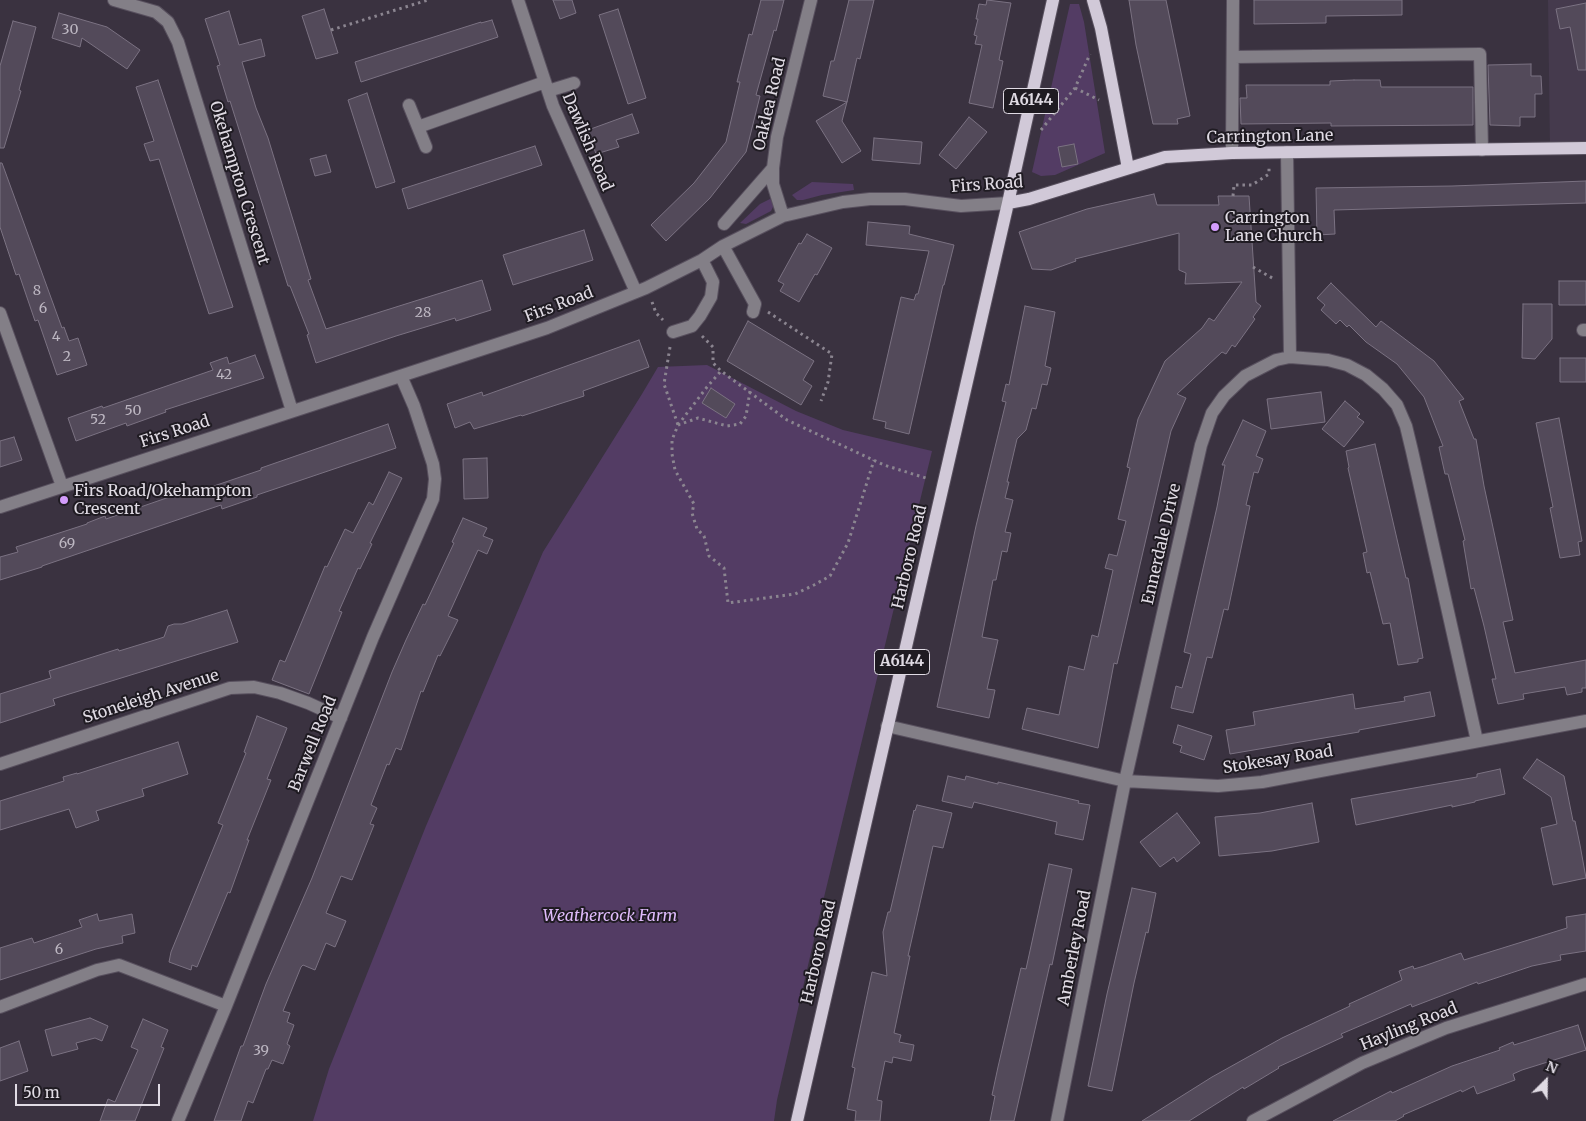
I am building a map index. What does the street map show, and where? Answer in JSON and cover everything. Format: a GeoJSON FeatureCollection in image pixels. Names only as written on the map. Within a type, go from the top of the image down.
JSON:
{"type":"FeatureCollection","features":[{"type":"Feature","properties":{"kind":"main road","name":"Harboro Road"},"geometry":{"type":"LineString","coordinates":[[797,1121],[1053,0]]}},
{"type":"Feature","properties":{"kind":"main road"},"geometry":{"type":"LineString","coordinates":[[1093,0],[1101,28],[1128,168]]}},
{"type":"Feature","properties":{"kind":"main road","name":"Carrington Lane"},"geometry":{"type":"LineString","coordinates":[[1128,168],[1165,157],[1232,153],[1586,148]]}},
{"type":"Feature","properties":{"kind":"main road","name":"Firs Road"},"geometry":{"type":"LineString","coordinates":[[1008,203],[1029,199],[1128,168]]}},
{"type":"Feature","properties":{"kind":"street","name":"Okehampton Crescent"},"geometry":{"type":"LineString","coordinates":[[114,0],[156,12],[168,22],[178,42],[292,411]]}},
{"type":"Feature","properties":{"kind":"street","name":"Dawlish Road"},"geometry":{"type":"LineString","coordinates":[[518,0],[557,114],[641,290]]}},
{"type":"Feature","properties":{"kind":"street","name":"Oaklea Road"},"geometry":{"type":"LineString","coordinates":[[783,216],[773,184],[777,137],[811,0]]}},
{"type":"Feature","properties":{"kind":"street"},"geometry":{"type":"LineString","coordinates":[[1232,153],[1233,0]]}},
{"type":"Feature","properties":{"kind":"street"},"geometry":{"type":"LineString","coordinates":[[1233,57],[1480,54],[1482,150]]}},
{"type":"Feature","properties":{"kind":"street"},"geometry":{"type":"LineString","coordinates":[[418,127],[546,86],[574,83]]}},
{"type":"Feature","properties":{"kind":"street"},"geometry":{"type":"LineString","coordinates":[[409,105],[426,148]]}},
{"type":"Feature","properties":{"kind":"street"},"geometry":{"type":"LineString","coordinates":[[1287,152],[1290,357]]}},
{"type":"Feature","properties":{"kind":"street"},"geometry":{"type":"LineString","coordinates":[[724,224],[773,168]]}},
{"type":"Feature","properties":{"kind":"street","name":"Firs Road"},"geometry":{"type":"LineString","coordinates":[[0,507],[547,328],[641,290],[702,260],[723,246],[783,216],[844,202],[870,199],[904,199],[961,206],[1008,203]]}},
{"type":"Feature","properties":{"kind":"street"},"geometry":{"type":"LineString","coordinates":[[723,246],[754,308]]}},
{"type":"Feature","properties":{"kind":"street"},"geometry":{"type":"LineString","coordinates":[[673,332],[692,326],[711,297],[713,282],[702,260]]}},
{"type":"Feature","properties":{"kind":"street"},"geometry":{"type":"LineString","coordinates":[[0,313],[62,486]]}},
{"type":"Feature","properties":{"kind":"street","name":"Ennerdale Drive"},"geometry":{"type":"LineString","coordinates":[[1125,780],[1206,428],[1212,414],[1234,384],[1259,368],[1276,360],[1290,357],[1328,360],[1347,365],[1366,375],[1383,389],[1397,406],[1406,426],[1412,451],[1477,741]]}},
{"type":"Feature","properties":{"kind":"street","name":"Barwell Road"},"geometry":{"type":"LineString","coordinates":[[178,1121],[226,1006],[373,637],[433,499],[435,489],[433,464],[414,406],[401,376]]}},
{"type":"Feature","properties":{"kind":"street","name":"Stoneleigh Avenue"},"geometry":{"type":"LineString","coordinates":[[0,764],[230,688],[254,687],[280,692],[341,718]]}},
{"type":"Feature","properties":{"kind":"street","name":"Stokesay Road"},"geometry":{"type":"LineString","coordinates":[[887,726],[1125,780],[1198,786],[1262,782],[1586,721]]}},
{"type":"Feature","properties":{"kind":"street","name":"Amberley Road"},"geometry":{"type":"LineString","coordinates":[[1057,1121],[1125,780]]}},
{"type":"Feature","properties":{"kind":"street"},"geometry":{"type":"LineString","coordinates":[[0,1007],[97,970],[119,965],[226,1006]]}},
{"type":"Feature","properties":{"kind":"street","name":"Hayling Road"},"geometry":{"type":"LineString","coordinates":[[1253,1121],[1362,1063],[1438,1032],[1586,984]]}},
{"type":"Feature","properties":{"kind":"path"},"geometry":{"type":"LineString","coordinates":[[331,30],[428,0]]}},
{"type":"Feature","properties":{"kind":"path"},"geometry":{"type":"LineString","coordinates":[[1025,127],[1041,131],[1076,88],[1101,28]]}},
{"type":"Feature","properties":{"kind":"path"},"geometry":{"type":"LineString","coordinates":[[1076,88],[1116,108]]}},
{"type":"Feature","properties":{"kind":"path"},"geometry":{"type":"LineString","coordinates":[[1233,196],[1234,185],[1252,185],[1269,174],[1269,152]]}},
{"type":"Feature","properties":{"kind":"path"},"geometry":{"type":"LineString","coordinates":[[1253,267],[1276,281]]}},
{"type":"Feature","properties":{"kind":"path"},"geometry":{"type":"LineString","coordinates":[[641,290],[673,332],[664,384],[678,425]]}},
{"type":"Feature","properties":{"kind":"path"},"geometry":{"type":"LineString","coordinates":[[754,308],[832,354],[828,382],[821,401]]}},
{"type":"Feature","properties":{"kind":"path"},"geometry":{"type":"LineString","coordinates":[[692,326],[713,347],[713,363],[721,371],[787,420],[908,474],[944,482]]}},
{"type":"Feature","properties":{"kind":"path"},"geometry":{"type":"LineString","coordinates":[[721,371],[707,386],[678,425],[672,440],[672,454],[675,470],[694,504],[692,513],[697,528],[704,536],[709,556],[724,568],[728,603],[795,594],[814,586],[830,576],[848,543],[874,460]]}},
{"type":"Feature","properties":{"kind":"path"},"geometry":{"type":"LineString","coordinates":[[678,425],[698,418],[727,426],[740,424],[746,416],[750,391]]}},
{"type":"Feature","properties":{"kind":"shaded area"},"geometry":{"type":"Polygon","coordinates":[[[1548,0],[1586,0],[1586,142],[1550,149],[1548,0]]]}},
{"type":"Feature","properties":{"kind":"green space"},"geometry":{"type":"Polygon","coordinates":[[[1070,4],[1079,4],[1084,22],[1105,153],[1055,175],[1041,176],[1032,172],[1070,4]]]}},
{"type":"Feature","properties":{"kind":"green space"},"geometry":{"type":"Polygon","coordinates":[[[812,182],[853,184],[854,190],[803,200],[797,200],[792,195],[812,182]]]}},
{"type":"Feature","properties":{"kind":"green space"},"geometry":{"type":"Polygon","coordinates":[[[770,199],[775,203],[771,211],[746,224],[740,223],[760,204],[770,199]]]}},
{"type":"Feature","properties":{"kind":"green space","name":"Weathercock Farm"},"geometry":{"type":"Polygon","coordinates":[[[707,365],[796,411],[843,430],[932,451],[818,922],[777,1100],[774,1121],[313,1121],[329,1069],[426,826],[543,552],[658,367],[707,365]]]}},
{"type":"Feature","properties":{"kind":"building"},"geometry":{"type":"Polygon","coordinates":[[[553,0],[572,0],[576,13],[560,19],[553,0]]]}},
{"type":"Feature","properties":{"kind":"building"},"geometry":{"type":"Polygon","coordinates":[[[761,0],[784,0],[756,95],[760,96],[746,152],[710,198],[666,241],[651,225],[694,183],[726,142],[740,82],[737,82],[749,34],[752,35],[761,0]]]}},
{"type":"Feature","properties":{"kind":"building"},"geometry":{"type":"Polygon","coordinates":[[[849,0],[874,0],[860,59],[857,58],[847,102],[823,96],[849,0]]]}},
{"type":"Feature","properties":{"kind":"building"},"geometry":{"type":"Polygon","coordinates":[[[987,0],[1011,3],[999,60],[1003,61],[993,108],[969,103],[982,45],[975,44],[977,36],[974,35],[978,19],[976,19],[979,4],[986,5],[987,0]]]}},
{"type":"Feature","properties":{"kind":"building"},"geometry":{"type":"Polygon","coordinates":[[[1129,0],[1166,0],[1190,116],[1177,119],[1178,124],[1153,124],[1136,45],[1129,0]]]}},
{"type":"Feature","properties":{"kind":"building"},"geometry":{"type":"Polygon","coordinates":[[[1254,0],[1402,0],[1402,15],[1326,16],[1326,23],[1254,24],[1254,0]]]}},
{"type":"Feature","properties":{"kind":"building"},"geometry":{"type":"Polygon","coordinates":[[[1586,3],[1586,70],[1578,70],[1570,27],[1560,29],[1556,9],[1586,3]]]}},
{"type":"Feature","properties":{"kind":"building"},"geometry":{"type":"Polygon","coordinates":[[[324,9],[338,53],[316,59],[302,16],[324,9]]]}},
{"type":"Feature","properties":{"kind":"building"},"geometry":{"type":"Polygon","coordinates":[[[618,9],[646,98],[628,104],[599,15],[618,9]]]}},
{"type":"Feature","properties":{"kind":"building"},"geometry":{"type":"Polygon","coordinates":[[[229,11],[239,45],[261,39],[265,56],[242,62],[256,108],[268,138],[311,279],[308,280],[326,329],[482,280],[491,310],[456,321],[455,318],[316,363],[307,335],[309,334],[290,286],[288,286],[230,101],[228,102],[217,66],[220,65],[205,19],[229,11]]]}},
{"type":"Feature","properties":{"kind":"building"},"geometry":{"type":"Polygon","coordinates":[[[59,13],[107,27],[140,50],[127,69],[82,38],[80,47],[52,38],[59,13]]]}},
{"type":"Feature","properties":{"kind":"building"},"geometry":{"type":"Polygon","coordinates":[[[492,20],[498,37],[361,82],[355,62],[492,20]]]}},
{"type":"Feature","properties":{"kind":"building"},"geometry":{"type":"Polygon","coordinates":[[[13,21],[36,27],[19,90],[21,91],[4,148],[0,148],[0,66],[13,21]]]}},
{"type":"Feature","properties":{"kind":"building"},"geometry":{"type":"Polygon","coordinates":[[[1531,64],[1531,76],[1541,76],[1542,94],[1535,94],[1535,117],[1520,117],[1520,126],[1490,125],[1488,65],[1531,64]]]}},
{"type":"Feature","properties":{"kind":"building"},"geometry":{"type":"Polygon","coordinates":[[[158,80],[233,307],[209,314],[159,159],[150,161],[144,144],[154,141],[136,87],[158,80]]]}},
{"type":"Feature","properties":{"kind":"building"},"geometry":{"type":"Polygon","coordinates":[[[1380,80],[1381,87],[1473,87],[1473,125],[1331,126],[1331,123],[1241,124],[1240,98],[1247,98],[1246,85],[1330,85],[1330,81],[1380,80]]]}},
{"type":"Feature","properties":{"kind":"building"},"geometry":{"type":"Polygon","coordinates":[[[367,93],[395,182],[376,188],[348,100],[367,93]]]}},
{"type":"Feature","properties":{"kind":"building"},"geometry":{"type":"Polygon","coordinates":[[[847,102],[842,121],[861,151],[842,163],[816,121],[847,102]]]}},
{"type":"Feature","properties":{"kind":"building"},"geometry":{"type":"Polygon","coordinates":[[[632,114],[639,133],[616,140],[619,147],[596,154],[588,130],[632,114]]]}},
{"type":"Feature","properties":{"kind":"building"},"geometry":{"type":"Polygon","coordinates":[[[969,117],[987,132],[956,169],[939,155],[969,117]]]}},
{"type":"Feature","properties":{"kind":"building"},"geometry":{"type":"Polygon","coordinates":[[[874,138],[922,142],[920,164],[872,160],[874,138]]]}},
{"type":"Feature","properties":{"kind":"building"},"geometry":{"type":"Polygon","coordinates":[[[1074,144],[1078,164],[1062,167],[1058,147],[1074,144]]]}},
{"type":"Feature","properties":{"kind":"building"},"geometry":{"type":"Polygon","coordinates":[[[535,146],[542,165],[408,209],[402,189],[535,146]]]}},
{"type":"Feature","properties":{"kind":"building"},"geometry":{"type":"Polygon","coordinates":[[[326,155],[331,172],[315,176],[310,159],[326,155]]]}},
{"type":"Feature","properties":{"kind":"building"},"geometry":{"type":"Polygon","coordinates":[[[0,163],[2,163],[62,328],[64,327],[69,341],[78,338],[87,365],[57,375],[38,320],[35,321],[19,274],[16,275],[0,227],[0,163]]]}},
{"type":"Feature","properties":{"kind":"building"},"geometry":{"type":"Polygon","coordinates":[[[1586,181],[1586,203],[1334,210],[1335,234],[1317,235],[1316,188],[1452,186],[1586,181]]]}},
{"type":"Feature","properties":{"kind":"building"},"geometry":{"type":"Polygon","coordinates":[[[1154,194],[1157,205],[1219,205],[1218,196],[1249,196],[1256,302],[1261,306],[1253,317],[1255,319],[1235,347],[1232,345],[1226,354],[1222,352],[1177,394],[1186,398],[1171,431],[1117,664],[1114,663],[1098,748],[1022,729],[1027,708],[1059,715],[1069,666],[1084,670],[1092,635],[1098,637],[1113,570],[1105,568],[1109,554],[1117,556],[1126,521],[1118,519],[1130,468],[1127,467],[1138,419],[1165,361],[1202,328],[1209,318],[1214,321],[1242,282],[1185,284],[1186,273],[1179,270],[1179,233],[1075,259],[1076,261],[1051,270],[1032,269],[1019,232],[1087,209],[1154,194]]]}},
{"type":"Feature","properties":{"kind":"building"},"geometry":{"type":"Polygon","coordinates":[[[868,222],[910,226],[909,234],[954,245],[909,434],[885,428],[886,422],[873,419],[901,297],[914,300],[916,294],[918,294],[929,251],[866,245],[868,222]]]}},
{"type":"Feature","properties":{"kind":"building"},"geometry":{"type":"Polygon","coordinates":[[[584,230],[593,260],[513,285],[503,255],[584,230]]]}},
{"type":"Feature","properties":{"kind":"building"},"geometry":{"type":"Polygon","coordinates":[[[807,234],[832,248],[799,302],[780,291],[784,284],[778,281],[799,243],[801,244],[807,234]]]}},
{"type":"Feature","properties":{"kind":"building"},"geometry":{"type":"Polygon","coordinates":[[[1559,281],[1586,281],[1586,305],[1559,305],[1559,281]]]}},
{"type":"Feature","properties":{"kind":"building"},"geometry":{"type":"Polygon","coordinates":[[[1331,283],[1376,327],[1381,321],[1434,361],[1464,399],[1459,401],[1474,439],[1476,439],[1484,486],[1513,620],[1503,622],[1515,673],[1586,660],[1586,688],[1582,688],[1582,692],[1567,695],[1565,687],[1523,694],[1524,699],[1498,704],[1492,679],[1496,679],[1484,626],[1474,588],[1471,589],[1463,541],[1465,540],[1439,447],[1443,446],[1424,397],[1397,364],[1366,342],[1349,325],[1347,327],[1340,320],[1336,324],[1321,310],[1325,305],[1317,298],[1331,283]]]}},
{"type":"Feature","properties":{"kind":"building"},"geometry":{"type":"Polygon","coordinates":[[[1523,304],[1552,304],[1552,339],[1535,359],[1522,358],[1523,304]]]}},
{"type":"Feature","properties":{"kind":"building"},"geometry":{"type":"Polygon","coordinates":[[[1025,306],[1055,312],[1045,366],[1051,368],[1047,385],[1042,384],[1036,409],[1032,408],[1026,430],[1017,439],[1007,482],[1009,482],[1005,498],[1013,500],[1005,532],[1011,533],[1007,552],[1002,551],[996,580],[993,580],[982,637],[998,640],[987,689],[995,690],[989,718],[937,707],[976,526],[1006,402],[1002,401],[1006,384],[1009,385],[1025,306]]]}},
{"type":"Feature","properties":{"kind":"building"},"geometry":{"type":"Polygon","coordinates":[[[748,321],[814,361],[803,380],[812,386],[801,405],[727,361],[748,321]]]}},
{"type":"Feature","properties":{"kind":"building"},"geometry":{"type":"Polygon","coordinates":[[[639,340],[649,367],[583,391],[584,396],[522,416],[474,429],[470,422],[455,428],[447,404],[482,392],[483,396],[639,340]]]}},
{"type":"Feature","properties":{"kind":"building"},"geometry":{"type":"Polygon","coordinates":[[[255,355],[264,378],[165,410],[166,412],[127,426],[126,423],[76,441],[68,418],[102,406],[103,408],[213,370],[210,363],[227,357],[229,364],[255,355]]]}},
{"type":"Feature","properties":{"kind":"building"},"geometry":{"type":"Polygon","coordinates":[[[1560,358],[1586,358],[1586,382],[1560,382],[1560,358]]]}},
{"type":"Feature","properties":{"kind":"building"},"geometry":{"type":"Polygon","coordinates":[[[711,388],[735,404],[726,418],[702,403],[711,388]]]}},
{"type":"Feature","properties":{"kind":"building"},"geometry":{"type":"Polygon","coordinates":[[[1321,392],[1325,422],[1271,429],[1267,399],[1321,392]]]}},
{"type":"Feature","properties":{"kind":"building"},"geometry":{"type":"Polygon","coordinates":[[[1345,401],[1360,414],[1357,417],[1364,422],[1344,447],[1322,429],[1345,401]]]}},
{"type":"Feature","properties":{"kind":"building"},"geometry":{"type":"Polygon","coordinates":[[[1559,418],[1582,541],[1578,542],[1580,555],[1560,558],[1550,508],[1553,507],[1536,423],[1559,418]]]}},
{"type":"Feature","properties":{"kind":"building"},"geometry":{"type":"Polygon","coordinates":[[[1243,420],[1266,431],[1256,456],[1263,459],[1258,473],[1254,472],[1246,505],[1250,506],[1228,610],[1224,609],[1212,658],[1207,657],[1193,713],[1171,708],[1176,686],[1182,688],[1191,654],[1184,652],[1217,507],[1225,465],[1222,465],[1243,420]]]}},
{"type":"Feature","properties":{"kind":"building"},"geometry":{"type":"Polygon","coordinates":[[[388,424],[396,448],[257,495],[257,497],[222,509],[221,505],[0,580],[0,557],[18,552],[16,547],[87,524],[105,516],[106,519],[201,486],[202,490],[388,424]]]}},
{"type":"Feature","properties":{"kind":"building"},"geometry":{"type":"Polygon","coordinates":[[[14,437],[22,460],[0,467],[0,441],[14,437]]]}},
{"type":"Feature","properties":{"kind":"building"},"geometry":{"type":"Polygon","coordinates":[[[1375,444],[1406,578],[1408,578],[1423,658],[1418,659],[1418,662],[1398,665],[1390,623],[1383,624],[1370,572],[1367,573],[1363,553],[1367,552],[1348,468],[1346,451],[1375,444]]]}},
{"type":"Feature","properties":{"kind":"building"},"geometry":{"type":"Polygon","coordinates":[[[487,458],[488,498],[464,499],[463,459],[487,458]]]}},
{"type":"Feature","properties":{"kind":"building"},"geometry":{"type":"Polygon","coordinates":[[[389,472],[402,478],[339,611],[342,612],[309,694],[272,680],[280,660],[285,662],[325,566],[327,567],[345,529],[353,533],[369,502],[373,505],[389,472]]]}},
{"type":"Feature","properties":{"kind":"building"},"geometry":{"type":"Polygon","coordinates":[[[463,518],[487,528],[483,536],[493,540],[487,554],[478,550],[448,616],[458,620],[440,656],[438,655],[423,692],[421,691],[401,750],[396,748],[389,765],[387,764],[371,805],[377,808],[370,824],[374,825],[352,880],[341,876],[326,913],[346,921],[335,947],[326,943],[315,970],[303,965],[301,967],[283,1011],[290,1013],[287,1022],[294,1025],[287,1044],[290,1046],[283,1064],[272,1060],[268,1069],[266,1069],[253,1103],[248,1101],[241,1121],[214,1121],[241,1046],[243,1046],[266,984],[312,878],[392,672],[423,604],[425,605],[454,543],[452,542],[463,518]]]}},
{"type":"Feature","properties":{"kind":"building"},"geometry":{"type":"Polygon","coordinates":[[[227,610],[238,642],[53,699],[55,705],[0,723],[0,694],[51,678],[49,671],[118,649],[119,651],[164,637],[168,626],[182,624],[227,610]]]}},
{"type":"Feature","properties":{"kind":"building"},"geometry":{"type":"Polygon","coordinates":[[[1430,692],[1435,716],[1359,730],[1359,732],[1230,754],[1226,730],[1255,725],[1253,712],[1353,694],[1355,709],[1405,701],[1404,697],[1430,692]]]}},
{"type":"Feature","properties":{"kind":"building"},"geometry":{"type":"Polygon","coordinates":[[[257,716],[287,728],[267,779],[271,780],[247,840],[249,840],[230,893],[228,892],[197,967],[192,965],[191,970],[169,962],[171,952],[223,825],[218,823],[246,753],[244,752],[257,716]]]}},
{"type":"Feature","properties":{"kind":"building"},"geometry":{"type":"Polygon","coordinates":[[[1178,725],[1212,736],[1204,760],[1180,752],[1182,746],[1173,743],[1178,725]]]}},
{"type":"Feature","properties":{"kind":"building"},"geometry":{"type":"Polygon","coordinates":[[[178,742],[188,774],[142,789],[144,796],[96,811],[99,820],[76,828],[69,809],[0,830],[0,801],[64,781],[63,777],[178,742]]]}},
{"type":"Feature","properties":{"kind":"building"},"geometry":{"type":"Polygon","coordinates":[[[1537,759],[1564,776],[1586,878],[1553,885],[1541,828],[1557,824],[1551,797],[1523,778],[1537,759]]]}},
{"type":"Feature","properties":{"kind":"building"},"geometry":{"type":"Polygon","coordinates":[[[1500,769],[1505,794],[1452,807],[1452,805],[1356,825],[1351,799],[1477,777],[1477,774],[1500,769]]]}},
{"type":"Feature","properties":{"kind":"building"},"geometry":{"type":"Polygon","coordinates":[[[948,776],[965,780],[966,776],[998,784],[998,782],[1090,805],[1083,840],[1055,834],[1057,822],[974,802],[972,808],[942,801],[948,776]]]}},
{"type":"Feature","properties":{"kind":"building"},"geometry":{"type":"Polygon","coordinates":[[[1312,803],[1319,842],[1272,851],[1219,856],[1215,817],[1260,813],[1312,803]]]}},
{"type":"Feature","properties":{"kind":"building"},"geometry":{"type":"Polygon","coordinates":[[[917,805],[952,813],[943,848],[933,846],[908,956],[910,956],[894,1033],[901,1035],[899,1042],[914,1045],[911,1061],[893,1057],[892,1063],[885,1061],[877,1100],[882,1101],[880,1121],[855,1121],[856,1111],[847,1109],[855,1068],[852,1067],[872,972],[887,976],[883,932],[888,912],[890,912],[914,810],[917,805]]]}},
{"type":"Feature","properties":{"kind":"building"},"geometry":{"type":"Polygon","coordinates":[[[1177,813],[1200,843],[1177,862],[1174,857],[1160,867],[1140,842],[1177,813]]]}},
{"type":"Feature","properties":{"kind":"building"},"geometry":{"type":"Polygon","coordinates":[[[1049,864],[1072,869],[1052,965],[1050,964],[1014,1121],[990,1121],[995,1096],[992,1095],[998,1067],[1021,968],[1026,969],[1049,864]]]}},
{"type":"Feature","properties":{"kind":"building"},"geometry":{"type":"Polygon","coordinates":[[[1132,888],[1156,893],[1148,933],[1146,932],[1134,983],[1112,1091],[1088,1086],[1132,888]]]}},
{"type":"Feature","properties":{"kind":"building"},"geometry":{"type":"Polygon","coordinates":[[[97,914],[99,921],[132,914],[135,933],[122,936],[123,943],[96,949],[0,980],[0,948],[32,938],[34,943],[82,927],[79,920],[97,914]]]}},
{"type":"Feature","properties":{"kind":"building"},"geometry":{"type":"Polygon","coordinates":[[[1586,914],[1586,951],[1560,955],[1561,960],[1532,966],[1478,984],[1477,982],[1412,1007],[1411,1004],[1341,1034],[1343,1037],[1278,1067],[1189,1121],[1142,1121],[1212,1077],[1282,1038],[1402,980],[1399,971],[1413,966],[1414,969],[1461,953],[1464,960],[1567,928],[1566,917],[1586,914]]]}},
{"type":"Feature","properties":{"kind":"building"},"geometry":{"type":"Polygon","coordinates":[[[90,1018],[108,1026],[102,1041],[95,1038],[76,1043],[78,1049],[52,1056],[45,1030],[90,1018]]]}},
{"type":"Feature","properties":{"kind":"building"},"geometry":{"type":"Polygon","coordinates":[[[143,1019],[168,1030],[161,1047],[164,1048],[135,1121],[100,1121],[108,1099],[115,1102],[138,1050],[131,1047],[143,1019]]]}},
{"type":"Feature","properties":{"kind":"building"},"geometry":{"type":"Polygon","coordinates":[[[1578,1025],[1586,1050],[1522,1070],[1513,1074],[1515,1080],[1477,1094],[1474,1086],[1462,1092],[1461,1090],[1403,1115],[1395,1121],[1333,1121],[1391,1091],[1392,1093],[1452,1066],[1500,1050],[1499,1048],[1513,1042],[1514,1045],[1578,1025]]]}},
{"type":"Feature","properties":{"kind":"building"},"geometry":{"type":"Polygon","coordinates":[[[19,1041],[28,1071],[0,1081],[0,1048],[19,1041]]]}},
{"type":"Feature","properties":{"kind":"place","name":"Carrington Lane Church"},"geometry":{"type":"Point","coordinates":[1215,227]}},
{"type":"Feature","properties":{"kind":"place","name":"Firs Road/Okehampton Crescent"},"geometry":{"type":"Point","coordinates":[64,500]}}]}
